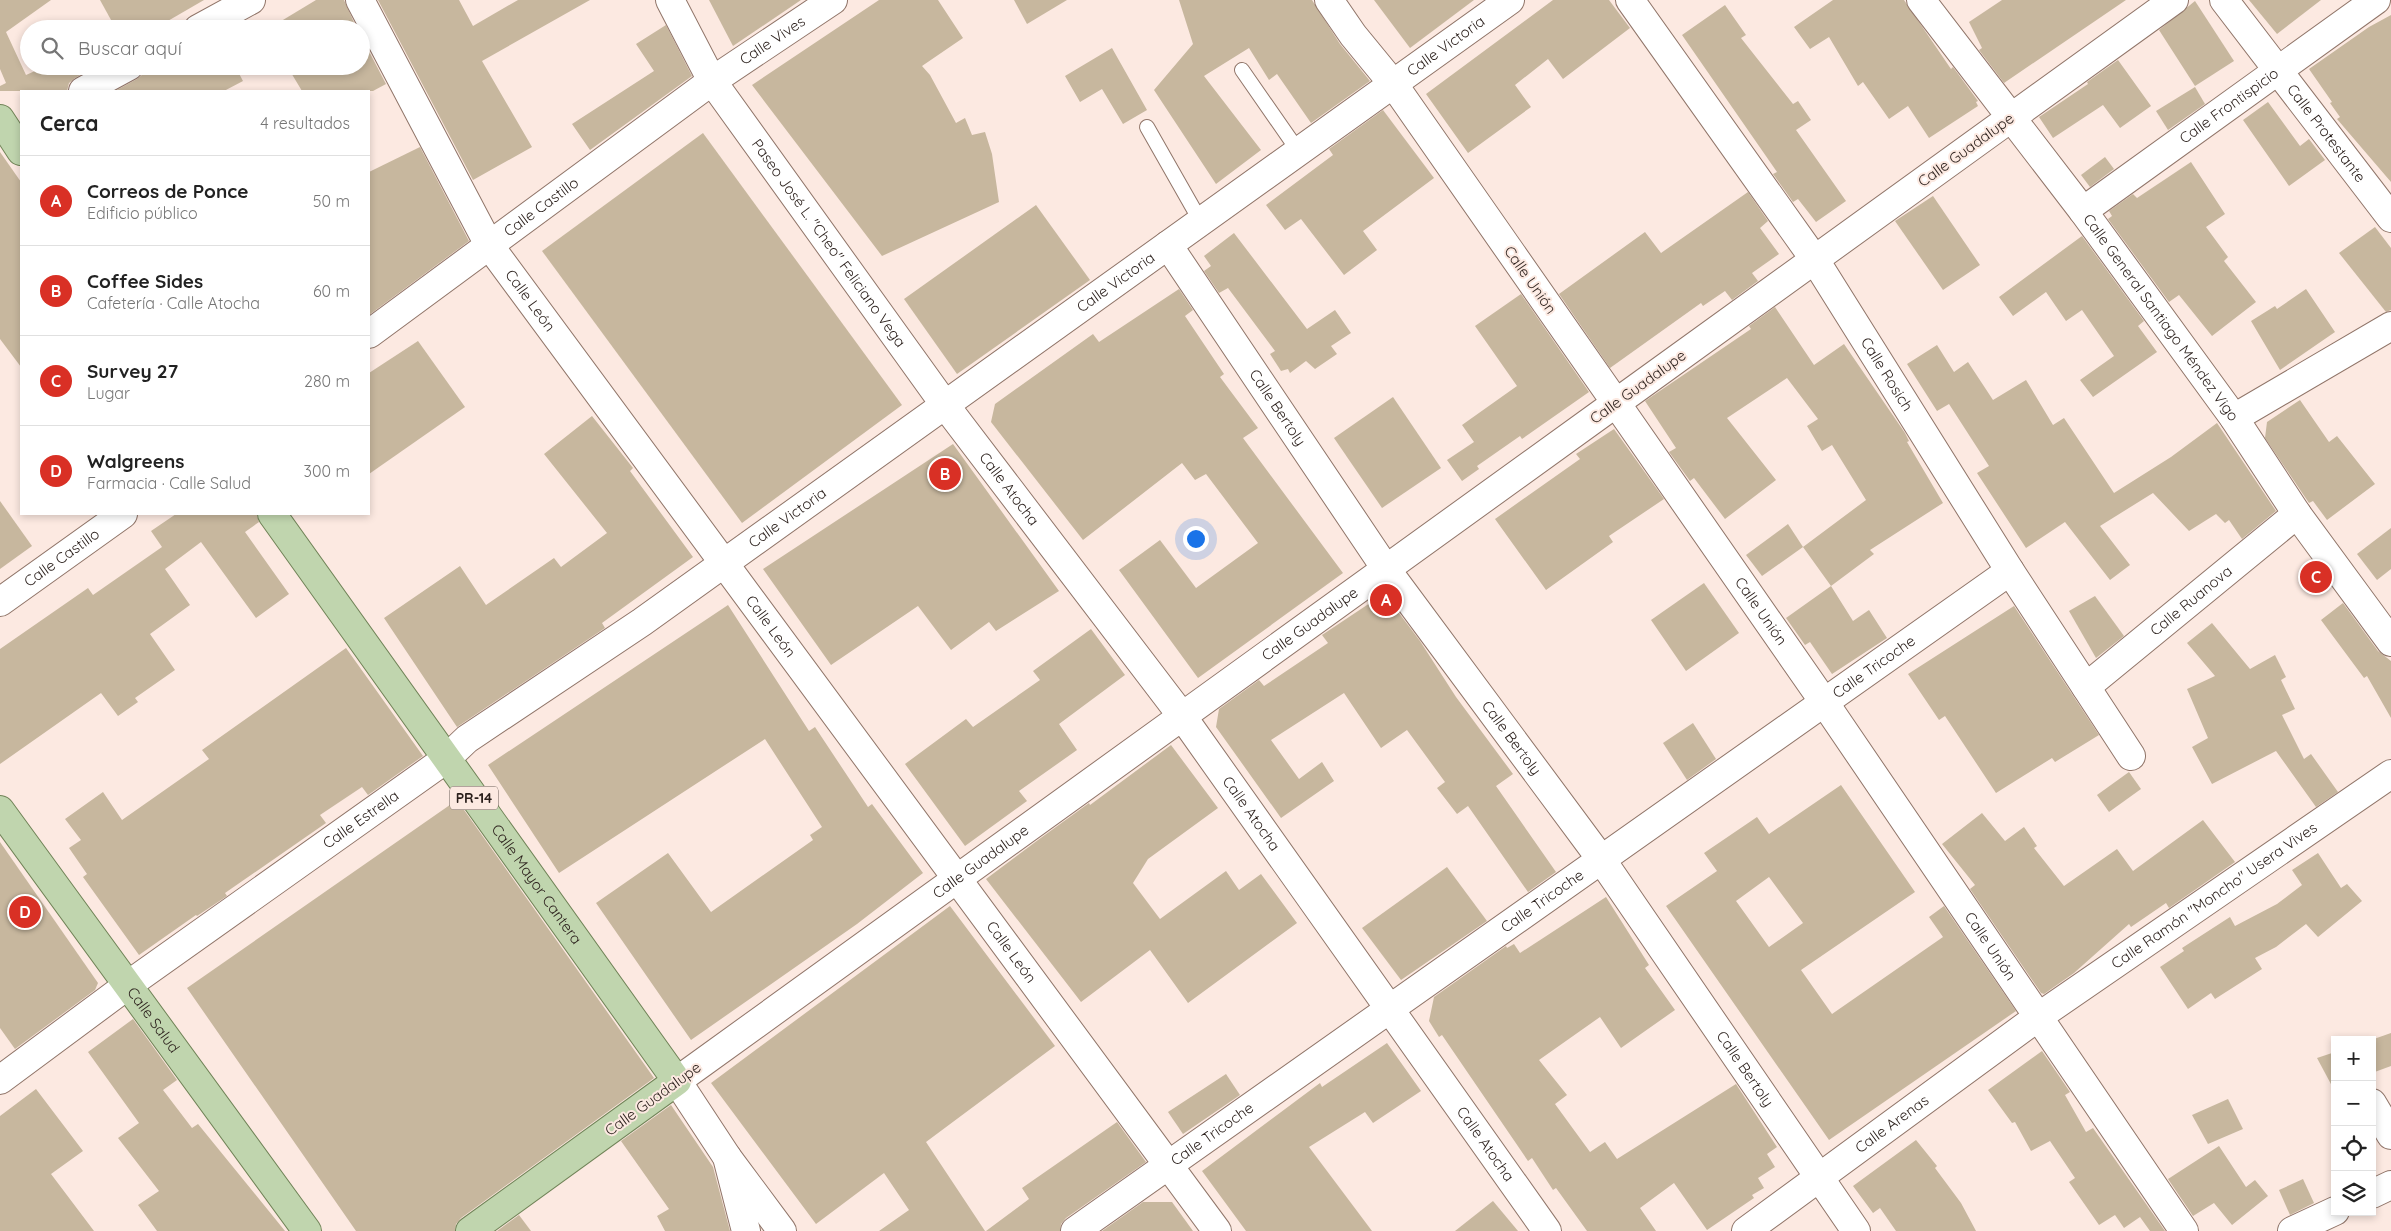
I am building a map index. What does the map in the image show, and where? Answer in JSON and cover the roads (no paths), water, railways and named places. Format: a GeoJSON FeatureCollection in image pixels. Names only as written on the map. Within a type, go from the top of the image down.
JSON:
{"type":"FeatureCollection","features":[{"type":"Feature","properties":{"kind":"main road","name":"Calle Mayor Cantera"},"geometry":{"type":"LineString","coordinates":[[273,515],[677,1081]]}},
{"type":"Feature","properties":{"kind":"main road","name":"Calle Salud"},"geometry":{"type":"LineString","coordinates":[[0,810],[307,1231]]}},
{"type":"Feature","properties":{"kind":"main road","name":"Calle Guadalupe"},"geometry":{"type":"LineString","coordinates":[[470,1231],[677,1081]]}},
{"type":"Feature","properties":{"kind":"street"},"geometry":{"type":"LineString","coordinates":[[214,20],[251,0]]}},
{"type":"Feature","properties":{"kind":"street","name":"Calle León"},"geometry":{"type":"LineString","coordinates":[[360,0],[489,245],[1217,1231]]}},
{"type":"Feature","properties":{"kind":"street","name":"Paseo José L. \"Cheo\" Feliciano Vega"},"geometry":{"type":"LineString","coordinates":[[670,0],[712,81],[944,405]]}},
{"type":"Feature","properties":{"kind":"street","name":"Calle Vives"},"geometry":{"type":"LineString","coordinates":[[712,81],[833,0]]}},
{"type":"Feature","properties":{"kind":"street","name":"Calle Unión"},"geometry":{"type":"LineString","coordinates":[[1329,0],[1353,35],[1394,85],[1824,702],[2038,1018],[2108,1116],[2184,1231]]}},
{"type":"Feature","properties":{"kind":"street","name":"Calle Victoria"},"geometry":{"type":"LineString","coordinates":[[722,563],[1394,85],[1510,0]]}},
{"type":"Feature","properties":{"kind":"street","name":"Calle Rosich"},"geometry":{"type":"LineString","coordinates":[[1630,0],[1814,260],[2010,571],[2131,756]]}},
{"type":"Feature","properties":{"kind":"street","name":"Calle General Santiago Méndez Vigo"},"geometry":{"type":"LineString","coordinates":[[1921,0],[2083,211],[2234,418],[2297,514],[2391,642]]}},
{"type":"Feature","properties":{"kind":"street","name":"Calle Guadalupe"},"geometry":{"type":"LineString","coordinates":[[677,1081],[2174,0]]}},
{"type":"Feature","properties":{"kind":"street","name":"Calle Protestante"},"geometry":{"type":"LineString","coordinates":[[2224,0],[2391,218]]}},
{"type":"Feature","properties":{"kind":"street","name":"Calle Frontispicio"},"geometry":{"type":"LineString","coordinates":[[2083,211],[2376,0]]}},
{"type":"Feature","properties":{"kind":"street"},"geometry":{"type":"LineString","coordinates":[[85,90],[112,75]]}},
{"type":"Feature","properties":{"kind":"street","name":"Calle Castillo"},"geometry":{"type":"LineString","coordinates":[[370,333],[712,81]]}},
{"type":"Feature","properties":{"kind":"street","name":"Calle Bertoly"},"geometry":{"type":"LineString","coordinates":[[1168,245],[1386,569],[1601,859],[1856,1231]]}},
{"type":"Feature","properties":{"kind":"street"},"geometry":{"type":"LineString","coordinates":[[2234,418],[2391,326]]}},
{"type":"Feature","properties":{"kind":"street","name":"Calle Atocha"},"geometry":{"type":"LineString","coordinates":[[944,405],[1182,716],[1547,1231]]}},
{"type":"Feature","properties":{"kind":"street","name":"Calle Ruanova"},"geometry":{"type":"LineString","coordinates":[[2086,686],[2297,514]]}},
{"type":"Feature","properties":{"kind":"street","name":"Calle Castillo"},"geometry":{"type":"LineString","coordinates":[[0,602],[122,515]]}},
{"type":"Feature","properties":{"kind":"street","name":"Calle Estrella"},"geometry":{"type":"LineString","coordinates":[[0,1080],[128,985],[446,758],[467,739],[642,622],[722,563]]}},
{"type":"Feature","properties":{"kind":"street","name":"Calle Tricoche"},"geometry":{"type":"LineString","coordinates":[[1075,1231],[1170,1166],[1389,1008],[2010,571]]}},
{"type":"Feature","properties":{"kind":"street","name":"Calle Ramón \"Moncho\" Usera Vives"},"geometry":{"type":"LineString","coordinates":[[2038,1018],[2391,774]]}},
{"type":"Feature","properties":{"kind":"street","name":"Calle Arenas"},"geometry":{"type":"LineString","coordinates":[[1746,1231],[2038,1018]]}},
{"type":"Feature","properties":{"kind":"street","name":"Calle Mayor Cantera"},"geometry":{"type":"LineString","coordinates":[[677,1081],[728,1157],[782,1231]]}},
{"type":"Feature","properties":{"kind":"street"},"geometry":{"type":"LineString","coordinates":[[2376,1110],[2391,1135]]}},
{"type":"Feature","properties":{"kind":"street"},"geometry":{"type":"LineString","coordinates":[[728,1157],[746,1231]]}},
{"type":"Feature","properties":{"kind":"street"},"geometry":{"type":"LineString","coordinates":[[2376,1192],[2391,1185]]}},
{"type":"Feature","properties":{"kind":"street"},"geometry":{"type":"LineString","coordinates":[[2292,1231],[2331,1213]]}},
{"type":"Feature","properties":{"kind":"lane"},"geometry":{"type":"LineString","coordinates":[[1242,70],[1298,152]]}},
{"type":"Feature","properties":{"kind":"lane"},"geometry":{"type":"LineString","coordinates":[[1146,127],[1201,222]]}},
{"type":"Feature","properties":{"kind":"place","name":"Coffee Sides"},"geometry":{"type":"Point","coordinates":[945,474]}},
{"type":"Feature","properties":{"kind":"place","name":"Survey 27"},"geometry":{"type":"Point","coordinates":[2316,577]}},
{"type":"Feature","properties":{"kind":"place","name":"Correos de Ponce"},"geometry":{"type":"Point","coordinates":[1386,600]}},
{"type":"Feature","properties":{"kind":"place","name":"Walgreens"},"geometry":{"type":"Point","coordinates":[25,912]}}]}
